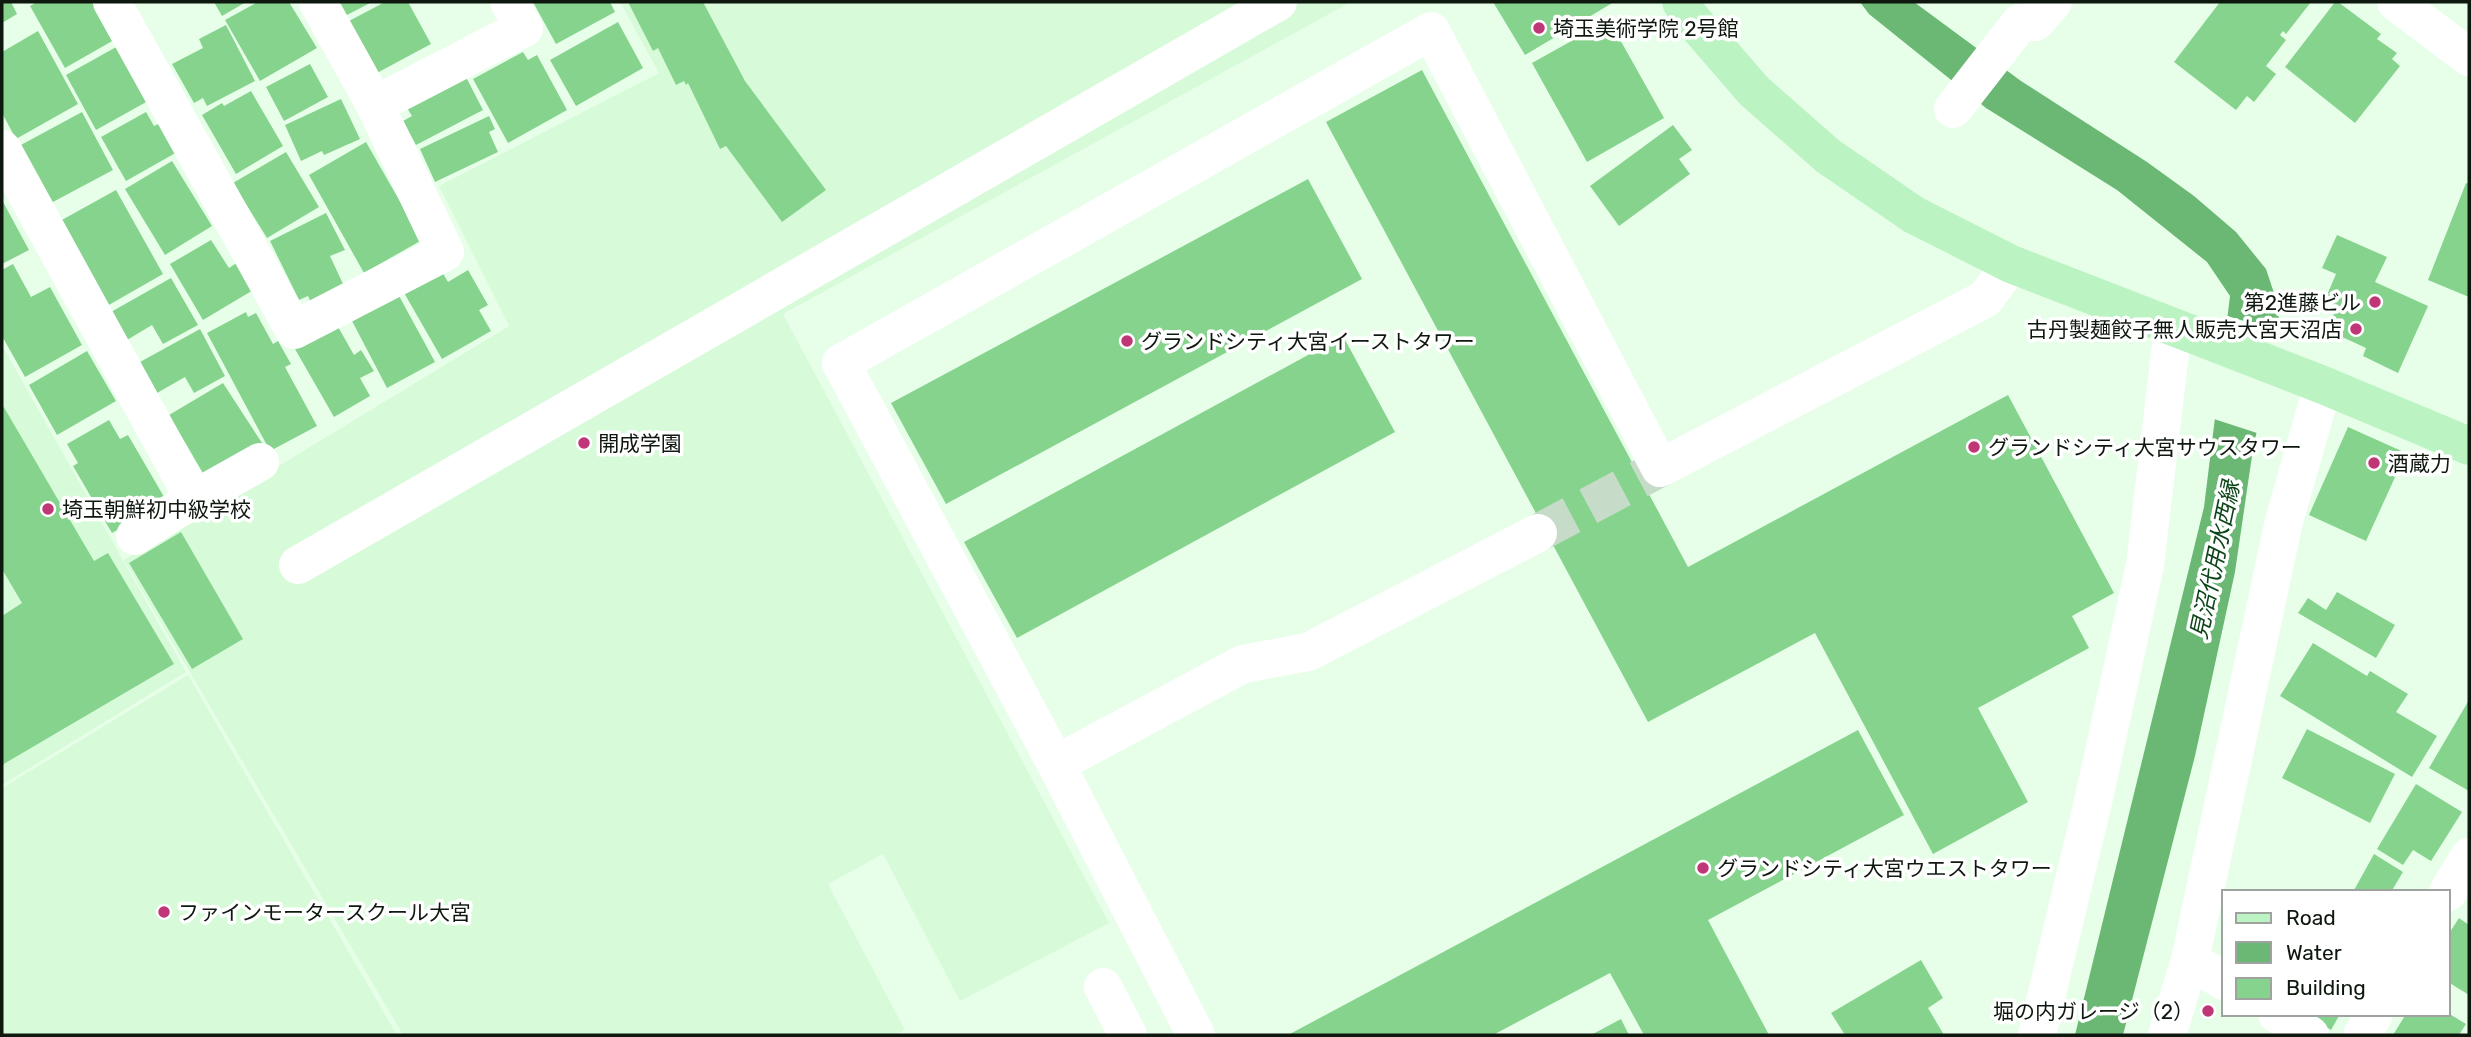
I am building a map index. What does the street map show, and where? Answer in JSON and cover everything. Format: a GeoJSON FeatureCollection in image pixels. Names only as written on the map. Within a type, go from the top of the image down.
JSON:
{"type":"FeatureCollection","features":[{"type":"Feature","properties":{"kind":"main road"},"geometry":{"type":"LineString","coordinates":[[1681,2],[1690,17],[1754,91],[1828,156],[1914,215],[2011,264],[2311,380],[2469,446]]}},
{"type":"Feature","properties":{"kind":"street"},"geometry":{"type":"LineString","coordinates":[[112,2],[294,330],[445,252],[375,105],[318,2]]}},
{"type":"Feature","properties":{"kind":"street"},"geometry":{"type":"LineString","coordinates":[[375,105],[524,28],[509,2]]}},
{"type":"Feature","properties":{"kind":"street"},"geometry":{"type":"LineString","coordinates":[[298,565],[1278,2]]}},
{"type":"Feature","properties":{"kind":"street"},"geometry":{"type":"LineString","coordinates":[[1957,102],[2020,23],[2035,22],[2053,2]]}},
{"type":"Feature","properties":{"kind":"street"},"geometry":{"type":"LineString","coordinates":[[2396,2],[2469,57]]}},
{"type":"Feature","properties":{"kind":"street"},"geometry":{"type":"LineString","coordinates":[[1196,1035],[1056,764],[841,363],[1431,32],[1660,468],[1985,299],[2011,264]]}},
{"type":"Feature","properties":{"kind":"street"},"geometry":{"type":"LineString","coordinates":[[2,149],[194,499]]}},
{"type":"Feature","properties":{"kind":"street"},"geometry":{"type":"LineString","coordinates":[[2038,1035],[2145,565],[2190,334]]}},
{"type":"Feature","properties":{"kind":"street"},"geometry":{"type":"LineString","coordinates":[[2166,1035],[2190,960],[2284,522],[2311,380]]}},
{"type":"Feature","properties":{"kind":"street"},"geometry":{"type":"LineString","coordinates":[[135,536],[260,462]]}},
{"type":"Feature","properties":{"kind":"street"},"geometry":{"type":"LineString","coordinates":[[1056,764],[1242,664],[1308,652],[1538,533]]}},
{"type":"Feature","properties":{"kind":"street"},"geometry":{"type":"LineString","coordinates":[[2449,890],[2469,857]]}},
{"type":"Feature","properties":{"kind":"street"},"geometry":{"type":"LineString","coordinates":[[2190,960],[2222,980]]}},
{"type":"Feature","properties":{"kind":"street"},"geometry":{"type":"LineString","coordinates":[[1102,988],[1128,1035]]}},
{"type":"Feature","properties":{"kind":"street"},"geometry":{"type":"LineString","coordinates":[[2280,1016],[2310,1035]]}},
{"type":"Feature","properties":{"kind":"street"},"geometry":{"type":"LineString","coordinates":[[2362,1035],[2373,1016]]}},
{"type":"Feature","properties":{"kind":"shaded area","name":"開成学園"},"geometry":{"type":"Polygon","coordinates":[[[620,2],[1351,2],[783,314],[1109,923],[960,1001],[883,854],[828,884],[905,1030],[895,1035],[403,1035],[124,560],[509,326],[439,186],[659,73],[620,2]]]}},
{"type":"Feature","properties":{"kind":"shaded area","name":"埼玉朝鮮初中級学校"},"geometry":{"type":"Polygon","coordinates":[[[2,345],[186,672],[2,785],[2,345]]]}},
{"type":"Feature","properties":{"kind":"shaded area","name":"ファインモータースクール大宮"},"geometry":{"type":"Polygon","coordinates":[[[188,675],[397,1035],[2,1035],[2,788],[188,675]]]}},
{"type":"Feature","properties":{"kind":"water","name":"見沼代用水西縁"},"geometry":{"type":"Polygon","coordinates":[[[1860,2],[1914,2],[2021,81],[2147,162],[2194,196],[2236,232],[2266,269],[2278,305],[2279,328],[2253,449],[2235,572],[2195,756],[2123,1035],[2075,1035],[2204,507],[2230,296],[2207,262],[2117,190],[1986,108],[1869,14],[1860,2]]]}},
{"type":"Feature","properties":{"kind":"pier"},"geometry":{"type":"Polygon","coordinates":[[[2224,315],[2281,332],[2260,434],[2211,418],[2224,315]]]}},
{"type":"Feature","properties":{"kind":"building"},"geometry":{"type":"Polygon","coordinates":[[[2,2],[11,2],[17,14],[2,23],[2,2]]]}},
{"type":"Feature","properties":{"kind":"building"},"geometry":{"type":"Polygon","coordinates":[[[37,2],[92,2],[114,40],[65,68],[30,6],[37,2]]]}},
{"type":"Feature","properties":{"kind":"building"},"geometry":{"type":"Polygon","coordinates":[[[214,2],[246,2],[222,16],[214,2]]]}},
{"type":"Feature","properties":{"kind":"building"},"geometry":{"type":"Polygon","coordinates":[[[258,2],[289,2],[317,48],[260,81],[225,20],[258,2]]]}},
{"type":"Feature","properties":{"kind":"building"},"geometry":{"type":"Polygon","coordinates":[[[336,2],[372,2],[343,17],[336,2]]]}},
{"type":"Feature","properties":{"kind":"building"},"geometry":{"type":"Polygon","coordinates":[[[385,2],[408,2],[431,44],[375,74],[347,22],[385,2]]]}},
{"type":"Feature","properties":{"kind":"building"},"geometry":{"type":"Polygon","coordinates":[[[533,2],[610,2],[615,12],[556,44],[533,2]]]}},
{"type":"Feature","properties":{"kind":"building"},"geometry":{"type":"Polygon","coordinates":[[[628,2],[703,2],[745,81],[826,190],[782,222],[726,146],[720,149],[688,83],[686,85],[684,81],[676,85],[658,48],[653,51],[628,2]]]}},
{"type":"Feature","properties":{"kind":"building","name":"埼玉美術学院 2号館"},"geometry":{"type":"Polygon","coordinates":[[[1493,2],[1614,2],[1525,55],[1493,2]]]}},
{"type":"Feature","properties":{"kind":"building"},"geometry":{"type":"Polygon","coordinates":[[[2220,2],[2311,2],[2286,34],[2283,31],[2280,35],[2286,40],[2266,66],[2276,74],[2254,102],[2247,96],[2236,110],[2174,62],[2220,2]]]}},
{"type":"Feature","properties":{"kind":"building"},"geometry":{"type":"Polygon","coordinates":[[[2335,2],[2381,34],[2377,39],[2397,53],[2392,59],[2400,66],[2355,123],[2285,67],[2335,2]]]}},
{"type":"Feature","properties":{"kind":"building"},"geometry":{"type":"Polygon","coordinates":[[[1609,20],[1664,118],[1587,162],[1532,63],[1609,20]]]}},
{"type":"Feature","properties":{"kind":"building"},"geometry":{"type":"Polygon","coordinates":[[[618,22],[643,68],[576,106],[550,60],[618,22]]]}},
{"type":"Feature","properties":{"kind":"building"},"geometry":{"type":"Polygon","coordinates":[[[226,25],[255,81],[207,106],[203,98],[194,103],[172,64],[203,48],[199,39],[226,25]]]}},
{"type":"Feature","properties":{"kind":"building"},"geometry":{"type":"Polygon","coordinates":[[[38,31],[78,104],[16,139],[2,113],[2,52],[38,31]]]}},
{"type":"Feature","properties":{"kind":"building"},"geometry":{"type":"Polygon","coordinates":[[[118,46],[148,101],[96,130],[66,75],[118,46]]]}},
{"type":"Feature","properties":{"kind":"building"},"geometry":{"type":"Polygon","coordinates":[[[523,52],[528,60],[537,55],[567,110],[508,143],[473,79],[523,52]]]}},
{"type":"Feature","properties":{"kind":"building"},"geometry":{"type":"Polygon","coordinates":[[[310,64],[328,97],[284,121],[266,87],[310,64]]]}},
{"type":"Feature","properties":{"kind":"building","name":"グランドシティ大宮サウスタワー"},"geometry":{"type":"Polygon","coordinates":[[[1422,70],[1688,567],[2008,395],[2114,593],[2072,616],[2089,648],[1978,708],[2028,802],[1933,854],[1815,633],[1648,722],[1326,122],[1422,70]]]}},
{"type":"Feature","properties":{"kind":"building"},"geometry":{"type":"Polygon","coordinates":[[[466,77],[483,110],[416,145],[403,121],[412,116],[407,108],[466,77]]]}},
{"type":"Feature","properties":{"kind":"building"},"geometry":{"type":"Polygon","coordinates":[[[251,91],[283,146],[236,174],[202,115],[251,91]]]}},
{"type":"Feature","properties":{"kind":"building"},"geometry":{"type":"Polygon","coordinates":[[[341,99],[360,139],[324,155],[322,151],[301,161],[285,125],[341,99]]]}},
{"type":"Feature","properties":{"kind":"building"},"geometry":{"type":"Polygon","coordinates":[[[82,112],[113,170],[51,203],[19,146],[82,112]]]}},
{"type":"Feature","properties":{"kind":"building"},"geometry":{"type":"Polygon","coordinates":[[[146,112],[154,126],[163,122],[179,151],[126,181],[101,137],[146,112]]]}},
{"type":"Feature","properties":{"kind":"building"},"geometry":{"type":"Polygon","coordinates":[[[489,116],[495,129],[489,132],[498,152],[435,182],[420,149],[489,116]]]}},
{"type":"Feature","properties":{"kind":"building"},"geometry":{"type":"Polygon","coordinates":[[[1673,125],[1692,150],[1679,159],[1690,174],[1619,226],[1590,186],[1673,125]]]}},
{"type":"Feature","properties":{"kind":"building"},"geometry":{"type":"Polygon","coordinates":[[[366,142],[422,240],[364,273],[309,175],[366,142]]]}},
{"type":"Feature","properties":{"kind":"building"},"geometry":{"type":"Polygon","coordinates":[[[286,152],[319,207],[267,238],[233,183],[286,152]]]}},
{"type":"Feature","properties":{"kind":"building"},"geometry":{"type":"Polygon","coordinates":[[[172,161],[212,226],[165,255],[125,189],[172,161]]]}},
{"type":"Feature","properties":{"kind":"building","name":"グランドシティ大宮イーストタワー"},"geometry":{"type":"Polygon","coordinates":[[[1308,179],[1362,279],[946,504],[891,403],[1308,179]]]}},
{"type":"Feature","properties":{"kind":"building"},"geometry":{"type":"Polygon","coordinates":[[[2466,183],[2469,184],[2469,297],[2428,280],[2466,183]]]}},
{"type":"Feature","properties":{"kind":"building"},"geometry":{"type":"Polygon","coordinates":[[[116,190],[163,274],[107,306],[60,221],[116,190]]]}},
{"type":"Feature","properties":{"kind":"building"},"geometry":{"type":"Polygon","coordinates":[[[2,200],[29,250],[2,264],[2,200]]]}},
{"type":"Feature","properties":{"kind":"building"},"geometry":{"type":"Polygon","coordinates":[[[326,213],[345,250],[330,256],[344,286],[311,303],[308,296],[299,300],[270,241],[326,213]]]}},
{"type":"Feature","properties":{"kind":"building","name":"第2進藤ビル"},"geometry":{"type":"Polygon","coordinates":[[[2337,235],[2387,257],[2375,282],[2428,306],[2398,373],[2363,356],[2366,348],[2327,330],[2338,305],[2325,300],[2336,274],[2322,268],[2337,235]]]}},
{"type":"Feature","properties":{"kind":"building"},"geometry":{"type":"Polygon","coordinates":[[[211,240],[229,268],[238,262],[255,289],[203,320],[170,264],[211,240]]]}},
{"type":"Feature","properties":{"kind":"building"},"geometry":{"type":"Polygon","coordinates":[[[13,264],[31,297],[50,287],[82,345],[25,377],[2,336],[2,270],[13,264]]]}},
{"type":"Feature","properties":{"kind":"building"},"geometry":{"type":"Polygon","coordinates":[[[441,270],[448,282],[468,270],[488,305],[479,310],[491,331],[442,359],[403,291],[441,270]]]}},
{"type":"Feature","properties":{"kind":"building"},"geometry":{"type":"Polygon","coordinates":[[[171,278],[198,325],[163,344],[152,325],[127,340],[111,312],[171,278]]]}},
{"type":"Feature","properties":{"kind":"building"},"geometry":{"type":"Polygon","coordinates":[[[398,294],[435,362],[387,388],[351,319],[398,294]]]}},
{"type":"Feature","properties":{"kind":"building"},"geometry":{"type":"Polygon","coordinates":[[[246,312],[248,317],[256,313],[273,344],[278,341],[291,364],[285,367],[317,426],[270,451],[207,333],[246,312]]]}},
{"type":"Feature","properties":{"kind":"building"},"geometry":{"type":"Polygon","coordinates":[[[337,325],[354,355],[361,350],[374,371],[360,378],[370,396],[334,417],[295,349],[337,325]]]}},
{"type":"Feature","properties":{"kind":"building"},"geometry":{"type":"Polygon","coordinates":[[[200,329],[225,376],[194,393],[185,377],[157,393],[140,362],[200,329]]]}},
{"type":"Feature","properties":{"kind":"building"},"geometry":{"type":"Polygon","coordinates":[[[1343,336],[1395,432],[1017,638],[964,542],[1343,336]]]}},
{"type":"Feature","properties":{"kind":"building"},"geometry":{"type":"Polygon","coordinates":[[[87,351],[116,401],[57,435],[29,385],[87,351]]]}},
{"type":"Feature","properties":{"kind":"building"},"geometry":{"type":"Polygon","coordinates":[[[223,383],[264,446],[207,480],[169,415],[223,383]]]}},
{"type":"Feature","properties":{"kind":"building","name":"埼玉朝鮮初中級学校"},"geometry":{"type":"Polygon","coordinates":[[[2,404],[94,561],[108,553],[174,664],[2,765],[2,616],[22,603],[2,569],[2,404]]]}},
{"type":"Feature","properties":{"kind":"building"},"geometry":{"type":"Polygon","coordinates":[[[109,420],[120,439],[128,435],[167,502],[112,533],[73,466],[78,463],[67,444],[109,420]]]}},
{"type":"Feature","properties":{"kind":"building"},"geometry":{"type":"Polygon","coordinates":[[[2348,427],[2406,453],[2366,541],[2309,515],[2348,427]]]}},
{"type":"Feature","properties":{"kind":"building"},"geometry":{"type":"Polygon","coordinates":[[[181,532],[243,639],[192,669],[129,563],[181,532]]]}},
{"type":"Feature","properties":{"kind":"building"},"geometry":{"type":"Polygon","coordinates":[[[2337,592],[2395,625],[2376,658],[2298,613],[2308,598],[2326,610],[2337,592]]]}},
{"type":"Feature","properties":{"kind":"building"},"geometry":{"type":"Polygon","coordinates":[[[2313,643],[2367,676],[2370,671],[2408,694],[2396,712],[2437,736],[2412,777],[2280,696],[2313,643]]]}},
{"type":"Feature","properties":{"kind":"building"},"geometry":{"type":"Polygon","coordinates":[[[2469,700],[2469,791],[2429,768],[2469,700]]]}},
{"type":"Feature","properties":{"kind":"building"},"geometry":{"type":"Polygon","coordinates":[[[2307,729],[2395,774],[2370,823],[2282,778],[2307,729]]]}},
{"type":"Feature","properties":{"kind":"building","name":"グランドシティ大宮ウエストタワー"},"geometry":{"type":"Polygon","coordinates":[[[1858,730],[1904,815],[1708,920],[1769,1035],[1644,1035],[1610,973],[1493,1035],[1288,1035],[1858,730]]]}},
{"type":"Feature","properties":{"kind":"building"},"geometry":{"type":"Polygon","coordinates":[[[2416,784],[2462,812],[2431,861],[2413,850],[2403,865],[2377,849],[2416,784]]]}},
{"type":"Feature","properties":{"kind":"building"},"geometry":{"type":"Polygon","coordinates":[[[2374,854],[2403,872],[2392,890],[2354,890],[2374,854]]]}},
{"type":"Feature","properties":{"kind":"building"},"geometry":{"type":"Polygon","coordinates":[[[2459,918],[2469,925],[2469,995],[2450,983],[2450,932],[2459,918]]]}},
{"type":"Feature","properties":{"kind":"building"},"geometry":{"type":"Polygon","coordinates":[[[1921,960],[1943,998],[1928,1008],[1944,1035],[1845,1035],[1831,1013],[1921,960]]]}},
{"type":"Feature","properties":{"kind":"building"},"geometry":{"type":"Polygon","coordinates":[[[2450,1014],[2466,1024],[2459,1035],[2393,1035],[2405,1016],[2450,1014]]]}},
{"type":"Feature","properties":{"kind":"building"},"geometry":{"type":"Polygon","coordinates":[[[2308,1016],[2339,1016],[2331,1030],[2308,1016]]]}},
{"type":"Feature","properties":{"kind":"building"},"geometry":{"type":"Polygon","coordinates":[[[1621,1019],[1629,1035],[1591,1035],[1621,1019]]]}},
{"type":"Feature","properties":{"kind":"tunnel"},"geometry":{"type":"LineString","coordinates":[[1538,533],[1660,468]]}},
{"type":"Feature","properties":{"kind":"place","name":"埼玉美術学院 2号館"},"geometry":{"type":"Point","coordinates":[1539,28]}},
{"type":"Feature","properties":{"kind":"place","name":"第2進藤ビル"},"geometry":{"type":"Point","coordinates":[2375,302]}},
{"type":"Feature","properties":{"kind":"place","name":"古丹製麺餃子無人販売大宮天沼店"},"geometry":{"type":"Point","coordinates":[2356,329]}},
{"type":"Feature","properties":{"kind":"place","name":"グランドシティ大宮イーストタワー"},"geometry":{"type":"Point","coordinates":[1127,341]}},
{"type":"Feature","properties":{"kind":"place","name":"開成学園"},"geometry":{"type":"Point","coordinates":[584,443]}},
{"type":"Feature","properties":{"kind":"place","name":"グランドシティ大宮サウスタワー"},"geometry":{"type":"Point","coordinates":[1974,447]}},
{"type":"Feature","properties":{"kind":"place","name":"酒蔵力"},"geometry":{"type":"Point","coordinates":[2374,463]}},
{"type":"Feature","properties":{"kind":"place","name":"埼玉朝鮮初中級学校"},"geometry":{"type":"Point","coordinates":[48,509]}},
{"type":"Feature","properties":{"kind":"place","name":"グランドシティ大宮ウエストタワー"},"geometry":{"type":"Point","coordinates":[1703,868]}},
{"type":"Feature","properties":{"kind":"place","name":"ファインモータースクール大宮"},"geometry":{"type":"Point","coordinates":[164,912]}},
{"type":"Feature","properties":{"kind":"place","name":"堀の内ガレージ（2）"},"geometry":{"type":"Point","coordinates":[2208,1011]}}]}
